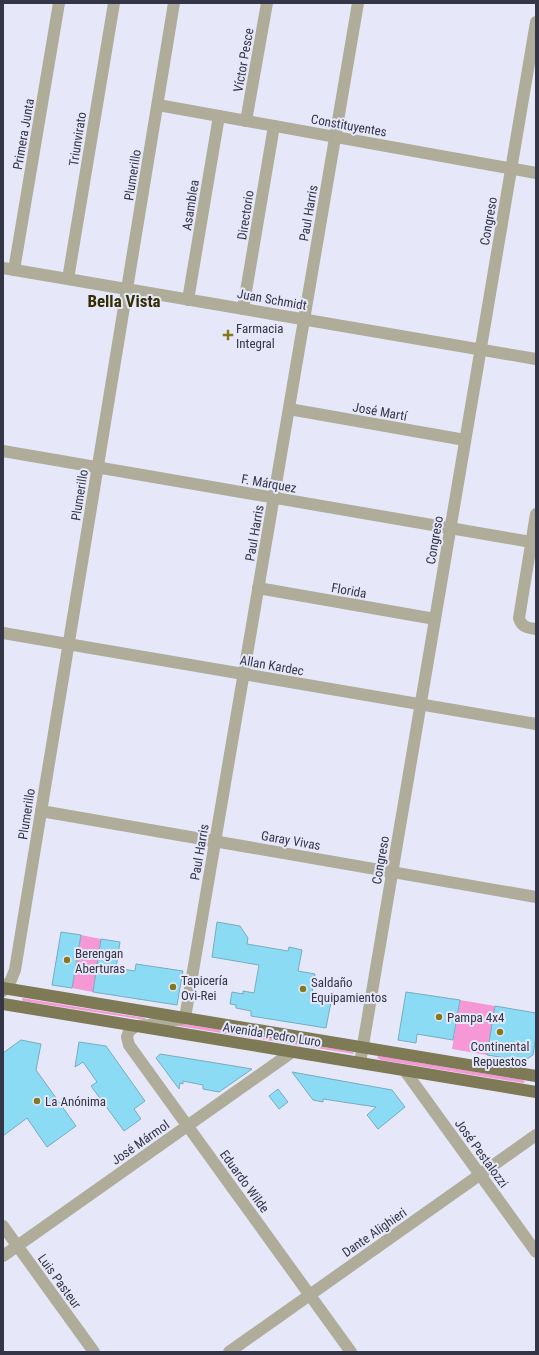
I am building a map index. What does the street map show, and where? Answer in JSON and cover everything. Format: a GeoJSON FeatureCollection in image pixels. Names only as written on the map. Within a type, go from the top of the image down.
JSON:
{"type":"FeatureCollection","features":[{"type":"Feature","properties":{"kind":"main road","name":"Avenida Pedro Luro"},"geometry":{"type":"LineString","coordinates":[[4,989],[536,1076]]}},
{"type":"Feature","properties":{"kind":"main road","name":"Avenida Pedro Luro"},"geometry":{"type":"LineString","coordinates":[[3,1004],[536,1092]]}},
{"type":"Feature","properties":{"kind":"street","name":"Primera Junta"},"geometry":{"type":"LineString","coordinates":[[9,269],[59,3]]}},
{"type":"Feature","properties":{"kind":"street","name":"Triunvirato"},"geometry":{"type":"LineString","coordinates":[[68,279],[114,3]]}},
{"type":"Feature","properties":{"kind":"street","name":"Plumerillo"},"geometry":{"type":"LineString","coordinates":[[4,989],[11,980],[14,970],[174,3]]}},
{"type":"Feature","properties":{"kind":"street","name":"Víctor Pesce"},"geometry":{"type":"LineString","coordinates":[[246,121],[267,3]]}},
{"type":"Feature","properties":{"kind":"street","name":"Paul Harris"},"geometry":{"type":"LineString","coordinates":[[185,1018],[358,3]]}},
{"type":"Feature","properties":{"kind":"street","name":"Congreso"},"geometry":{"type":"LineString","coordinates":[[360,1063],[536,22]]}},
{"type":"Feature","properties":{"kind":"street","name":"Constituyentes"},"geometry":{"type":"LineString","coordinates":[[158,105],[536,173]]}},
{"type":"Feature","properties":{"kind":"street","name":"Asamblea"},"geometry":{"type":"LineString","coordinates":[[188,300],[218,116]]}},
{"type":"Feature","properties":{"kind":"street","name":"Directorio"},"geometry":{"type":"LineString","coordinates":[[243,309],[274,126]]}},
{"type":"Feature","properties":{"kind":"street","name":"Juan Schmidt"},"geometry":{"type":"LineString","coordinates":[[9,269],[536,359]]}},
{"type":"Feature","properties":{"kind":"street","name":"José Martí"},"geometry":{"type":"LineString","coordinates":[[289,410],[466,440]]}},
{"type":"Feature","properties":{"kind":"street","name":"F. Márquez"},"geometry":{"type":"LineString","coordinates":[[3,451],[531,542]]}},
{"type":"Feature","properties":{"kind":"street"},"geometry":{"type":"LineString","coordinates":[[536,514],[519,614],[521,623],[527,628],[536,629]]}},
{"type":"Feature","properties":{"kind":"street","name":"Florida"},"geometry":{"type":"LineString","coordinates":[[258,588],[435,619]]}},
{"type":"Feature","properties":{"kind":"street","name":"Allan Kardec"},"geometry":{"type":"LineString","coordinates":[[3,633],[536,724]]}},
{"type":"Feature","properties":{"kind":"street","name":"Garay Vivas"},"geometry":{"type":"LineString","coordinates":[[41,811],[536,897]]}},
{"type":"Feature","properties":{"kind":"street"},"geometry":{"type":"LineString","coordinates":[[136,1026],[185,1018]]}},
{"type":"Feature","properties":{"kind":"street","name":"Eduardo Wilde"},"geometry":{"type":"LineString","coordinates":[[136,1026],[129,1031],[127,1037],[128,1043],[351,1352]]}},
{"type":"Feature","properties":{"kind":"street","name":"José Mármol"},"geometry":{"type":"LineString","coordinates":[[3,1256],[292,1052]]}},
{"type":"Feature","properties":{"kind":"street","name":"José Pestalozzi"},"geometry":{"type":"LineString","coordinates":[[405,1070],[536,1252]]}},
{"type":"Feature","properties":{"kind":"street","name":"Dante Alighieri"},"geometry":{"type":"LineString","coordinates":[[229,1352],[536,1135]]}},
{"type":"Feature","properties":{"kind":"street","name":"Luis Pasteur"},"geometry":{"type":"LineString","coordinates":[[3,1226],[94,1352]]}},
{"type":"Feature","properties":{"kind":"shaded area"},"geometry":{"type":"Polygon","coordinates":[[[81,935],[101,939],[93,992],[72,988],[81,935]]]}},
{"type":"Feature","properties":{"kind":"shaded area"},"geometry":{"type":"Polygon","coordinates":[[[22,998],[145,1018],[146,1020],[23,1001],[22,998]]]}},
{"type":"Feature","properties":{"kind":"shaded area"},"geometry":{"type":"Polygon","coordinates":[[[460,1000],[495,1006],[487,1055],[452,1049],[460,1000]]]}},
{"type":"Feature","properties":{"kind":"shaded area"},"geometry":{"type":"Polygon","coordinates":[[[178,1023],[353,1052],[354,1054],[178,1026],[178,1023]]]}},
{"type":"Feature","properties":{"kind":"shaded area"},"geometry":{"type":"Polygon","coordinates":[[[378,1056],[523,1080],[525,1082],[523,1083],[381,1060],[377,1058],[378,1056]]]}},
{"type":"Feature","properties":{"kind":"building"},"geometry":{"type":"Polygon","coordinates":[[[217,922],[240,926],[248,938],[247,944],[288,951],[289,947],[302,950],[298,971],[315,974],[311,999],[331,1002],[326,1028],[251,1016],[251,1011],[236,1008],[236,1005],[230,1004],[232,992],[243,994],[243,991],[254,993],[259,965],[212,957],[217,922]]]}},
{"type":"Feature","properties":{"kind":"building","name":"Berengan Aberturas"},"geometry":{"type":"Polygon","coordinates":[[[61,932],[81,935],[72,988],[52,985],[61,932]]]}},
{"type":"Feature","properties":{"kind":"building"},"geometry":{"type":"Polygon","coordinates":[[[101,939],[120,942],[116,968],[135,971],[136,964],[183,971],[177,1005],[93,992],[101,939]]]}},
{"type":"Feature","properties":{"kind":"building","name":"Pampa 4x4"},"geometry":{"type":"Polygon","coordinates":[[[406,992],[460,1000],[453,1040],[417,1034],[416,1043],[398,1040],[406,992]]]}},
{"type":"Feature","properties":{"kind":"building"},"geometry":{"type":"Polygon","coordinates":[[[495,1006],[536,1013],[536,1036],[533,1055],[524,1061],[487,1055],[495,1006]]]}},
{"type":"Feature","properties":{"kind":"building","name":"La Anónima"},"geometry":{"type":"Polygon","coordinates":[[[21,1040],[41,1044],[36,1070],[76,1126],[47,1147],[27,1118],[3,1136],[3,1053],[21,1040]]]}},
{"type":"Feature","properties":{"kind":"building"},"geometry":{"type":"Polygon","coordinates":[[[79,1042],[106,1046],[145,1101],[134,1109],[141,1119],[124,1131],[91,1086],[97,1082],[83,1062],[75,1067],[79,1042]]]}},
{"type":"Feature","properties":{"kind":"building"},"geometry":{"type":"Polygon","coordinates":[[[160,1054],[252,1069],[219,1092],[203,1089],[203,1085],[183,1081],[183,1084],[180,1083],[179,1089],[156,1058],[160,1054]]]}},
{"type":"Feature","properties":{"kind":"building"},"geometry":{"type":"Polygon","coordinates":[[[292,1072],[392,1090],[405,1107],[378,1129],[367,1115],[376,1107],[323,1099],[323,1102],[313,1100],[292,1072]]]}},
{"type":"Feature","properties":{"kind":"building"},"geometry":{"type":"Polygon","coordinates":[[[278,1089],[288,1102],[279,1109],[269,1096],[278,1089]]]}},
{"type":"Feature","properties":{"kind":"place","name":"Farmacia Integral"},"geometry":{"type":"Point","coordinates":[228,335]}},
{"type":"Feature","properties":{"kind":"place","name":"Berengan Aberturas"},"geometry":{"type":"Point","coordinates":[67,960]}},
{"type":"Feature","properties":{"kind":"place","name":"Tapicería Ovi-Rei"},"geometry":{"type":"Point","coordinates":[173,987]}},
{"type":"Feature","properties":{"kind":"place","name":"Saldaño Equipamientos"},"geometry":{"type":"Point","coordinates":[303,989]}},
{"type":"Feature","properties":{"kind":"place","name":"Pampa 4x4"},"geometry":{"type":"Point","coordinates":[439,1017]}},
{"type":"Feature","properties":{"kind":"place","name":"Continental Repuestos"},"geometry":{"type":"Point","coordinates":[500,1032]}},
{"type":"Feature","properties":{"kind":"place","name":"La Anónima"},"geometry":{"type":"Point","coordinates":[37,1101]}},
{"type":"Feature","properties":{"kind":"district","name":"Bella Vista"},"geometry":{"type":"Point","coordinates":[124,301]}}]}
